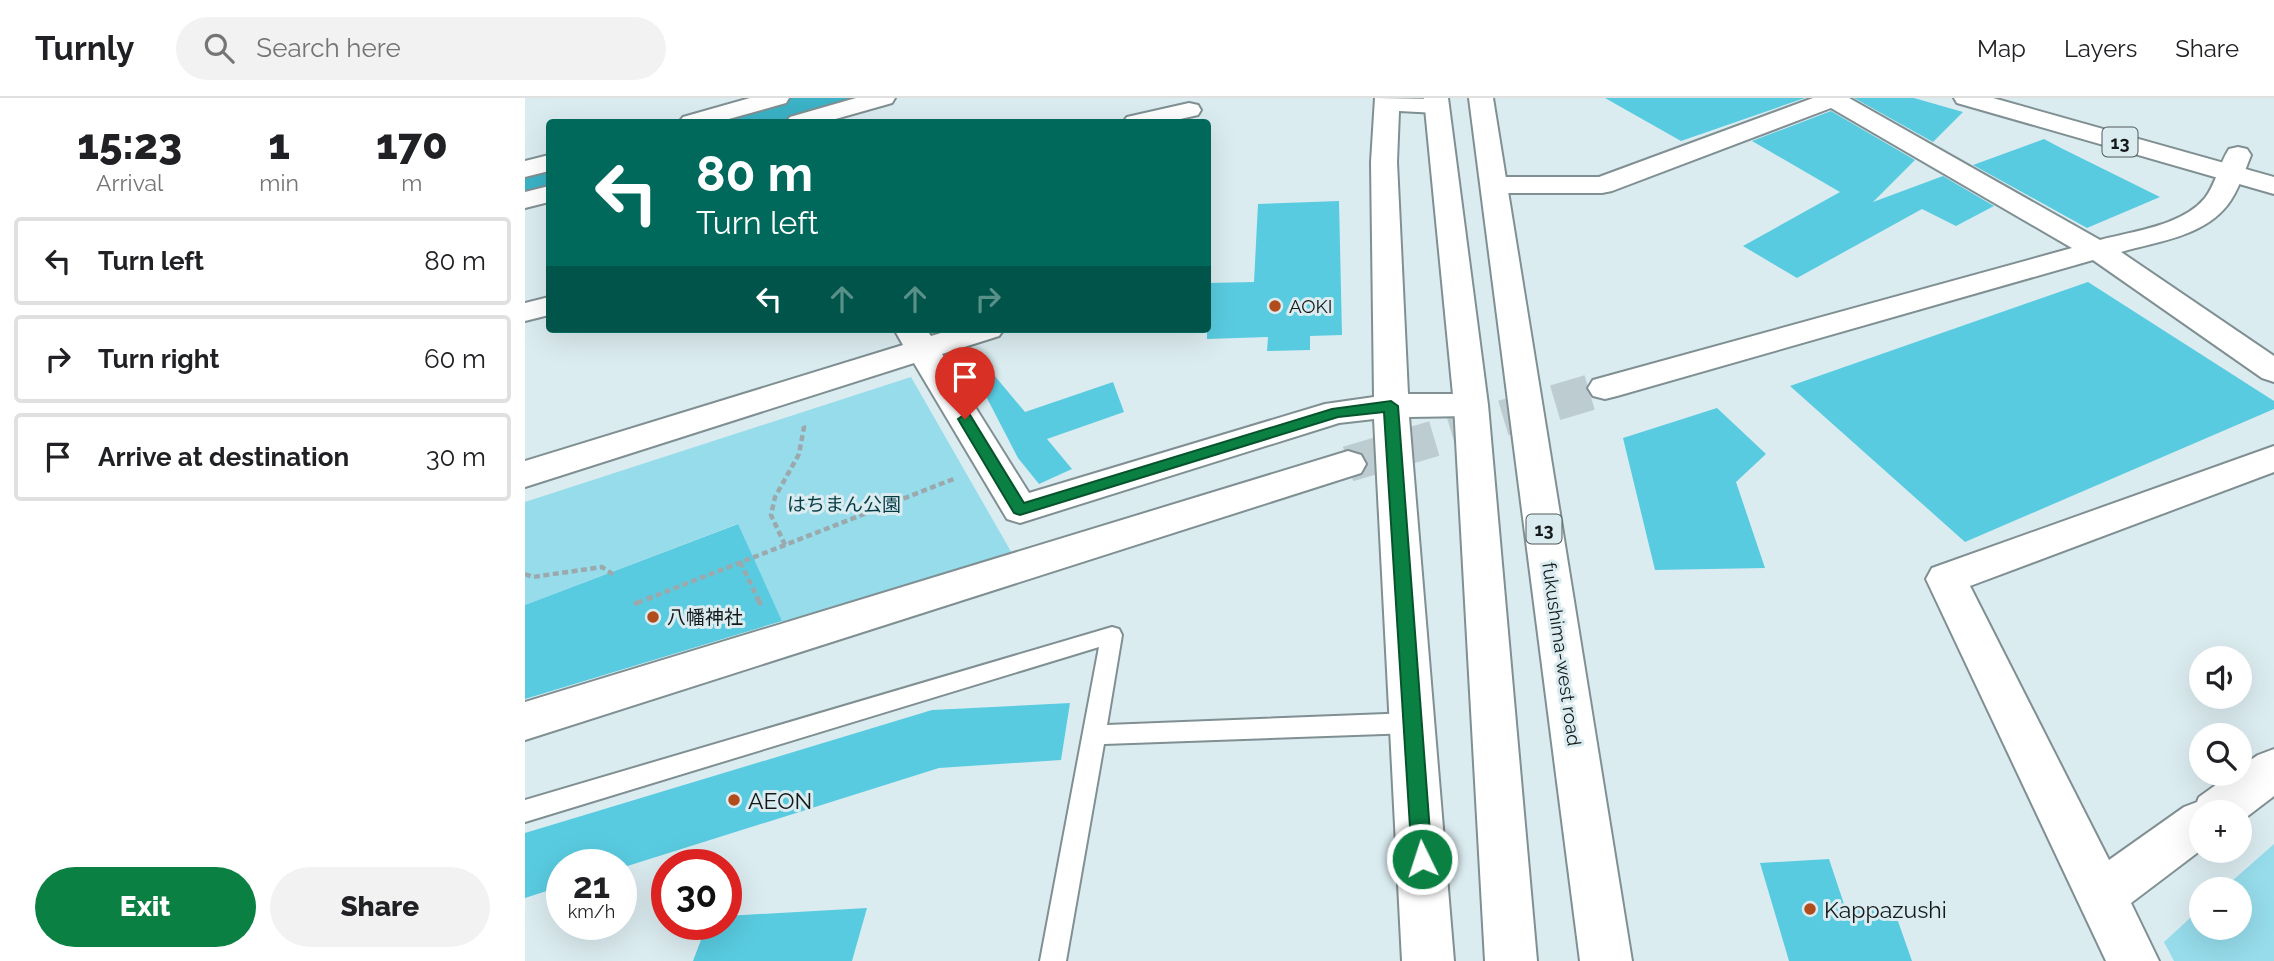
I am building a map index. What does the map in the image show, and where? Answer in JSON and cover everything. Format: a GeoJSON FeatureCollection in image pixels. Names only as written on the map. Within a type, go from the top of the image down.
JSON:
{"type":"FeatureCollection","features":[{"type":"Feature","properties":{"kind":"main road"},"geometry":{"type":"LineString","coordinates":[[714,119],[883,98]]}},
{"type":"Feature","properties":{"kind":"main road","name":"fukushima-west road"},"geometry":{"type":"LineString","coordinates":[[1481,98],[1606,961]]}},
{"type":"Feature","properties":{"kind":"main road","name":"13"},"geometry":{"type":"LineString","coordinates":[[1966,98],[2234,164],[2274,165]]}},
{"type":"Feature","properties":{"kind":"main road","name":"13"},"geometry":{"type":"LineString","coordinates":[[2028,98],[2234,164],[2274,186]]}},
{"type":"Feature","properties":{"kind":"main road"},"geometry":{"type":"LineString","coordinates":[[1495,185],[1602,185],[1834,99],[2099,251],[2274,371]]}},
{"type":"Feature","properties":{"kind":"main road"},"geometry":{"type":"LineString","coordinates":[[1428,961],[1391,406],[1384,162],[1387,101],[1436,102],[1471,405],[1511,961]]}},
{"type":"Feature","properties":{"kind":"main road"},"geometry":{"type":"LineString","coordinates":[[1148,119],[1183,110]]}},
{"type":"Feature","properties":{"kind":"main road"},"geometry":{"type":"LineString","coordinates":[[525,169],[546,164]]}},
{"type":"Feature","properties":{"kind":"main road"},"geometry":{"type":"LineString","coordinates":[[1605,388],[2153,236],[2196,219],[2220,200],[2234,164]]}},
{"type":"Feature","properties":{"kind":"main road"},"geometry":{"type":"LineString","coordinates":[[525,200],[546,195]]}},
{"type":"Feature","properties":{"kind":"main road"},"geometry":{"type":"LineString","coordinates":[[525,312],[546,307]]}},
{"type":"Feature","properties":{"kind":"main road"},"geometry":{"type":"LineString","coordinates":[[525,474],[917,340],[962,333]]}},
{"type":"Feature","properties":{"kind":"main road"},"geometry":{"type":"LineString","coordinates":[[917,340],[1020,509],[1337,412],[1391,406],[1471,405]]}},
{"type":"Feature","properties":{"kind":"main road"},"geometry":{"type":"LineString","coordinates":[[2133,961],[1946,579],[2274,458]]}},
{"type":"Feature","properties":{"kind":"main road"},"geometry":{"type":"LineString","coordinates":[[525,721],[1348,464]]}},
{"type":"Feature","properties":{"kind":"main road"},"geometry":{"type":"LineString","coordinates":[[2231,800],[2274,769]]}},
{"type":"Feature","properties":{"kind":"main road"},"geometry":{"type":"LineString","coordinates":[[2100,896],[2189,831]]}},
{"type":"Feature","properties":{"kind":"lane"},"geometry":{"type":"LineString","coordinates":[[525,811],[1112,635],[1053,961]]}},
{"type":"Feature","properties":{"kind":"lane"},"geometry":{"type":"LineString","coordinates":[[1094,735],[1412,723]]}},
{"type":"Feature","properties":{"kind":"path"},"geometry":{"type":"LineString","coordinates":[[785,545],[771,514],[775,497],[799,454],[804,427],[797,414]]}},
{"type":"Feature","properties":{"kind":"path"},"geometry":{"type":"LineString","coordinates":[[633,604],[992,464]]}},
{"type":"Feature","properties":{"kind":"path"},"geometry":{"type":"LineString","coordinates":[[740,562],[764,612]]}},
{"type":"Feature","properties":{"kind":"path"},"geometry":{"type":"LineString","coordinates":[[525,574],[533,577],[602,567],[614,575]]}},
{"type":"Feature","properties":{"kind":"green space","name":"はちまん公園"},"geometry":{"type":"Polygon","coordinates":[[[911,377],[1013,555],[786,630],[737,524],[525,605],[525,502],[911,377]]]}},
{"type":"Feature","properties":{"kind":"green space"},"geometry":{"type":"Polygon","coordinates":[[[2274,844],[2274,961],[2174,961],[2164,942],[2189,919],[2189,940],[2252,940],[2252,877],[2237,877],[2274,844]]]}},
{"type":"Feature","properties":{"kind":"building"},"geometry":{"type":"Polygon","coordinates":[[[1605,98],[1805,98],[1681,141],[1605,98]]]}},
{"type":"Feature","properties":{"kind":"building"},"geometry":{"type":"Polygon","coordinates":[[[1854,98],[1914,98],[1963,112],[1933,142],[1854,98]]]}},
{"type":"Feature","properties":{"kind":"building"},"geometry":{"type":"Polygon","coordinates":[[[1831,111],[1915,160],[1873,202],[1943,176],[1994,206],[1956,226],[1922,209],[1797,278],[1743,246],[1840,192],[1752,141],[1831,111]]]}},
{"type":"Feature","properties":{"kind":"building"},"geometry":{"type":"Polygon","coordinates":[[[2044,139],[2160,197],[2087,228],[1973,165],[2044,139]]]}},
{"type":"Feature","properties":{"kind":"building"},"geometry":{"type":"Polygon","coordinates":[[[1339,201],[1342,335],[1310,336],[1310,350],[1267,351],[1268,337],[1207,339],[1207,333],[1211,333],[1211,283],[1254,282],[1258,204],[1339,201]]]}},
{"type":"Feature","properties":{"kind":"building"},"geometry":{"type":"Polygon","coordinates":[[[2088,282],[2274,401],[2274,409],[1965,542],[1790,386],[2088,282]]]}},
{"type":"Feature","properties":{"kind":"building"},"geometry":{"type":"Polygon","coordinates":[[[989,369],[1025,412],[1113,382],[1124,412],[1047,439],[1072,469],[1039,484],[1018,458],[976,377],[989,369]]]}},
{"type":"Feature","properties":{"kind":"building"},"geometry":{"type":"Polygon","coordinates":[[[1717,408],[1766,454],[1736,482],[1765,568],[1655,570],[1623,438],[1717,408]]]}},
{"type":"Feature","properties":{"kind":"building","name":"八幡神社"},"geometry":{"type":"Polygon","coordinates":[[[738,524],[782,621],[525,699],[525,605],[738,524]]]}},
{"type":"Feature","properties":{"kind":"building","name":"AEON"},"geometry":{"type":"Polygon","coordinates":[[[1070,703],[1061,760],[939,768],[681,849],[651,849],[651,859],[637,863],[637,849],[546,849],[546,891],[525,898],[525,833],[932,710],[1070,703]]]}},
{"type":"Feature","properties":{"kind":"building","name":"Kappazushi"},"geometry":{"type":"Polygon","coordinates":[[[1829,859],[1846,910],[1893,907],[1912,961],[1789,961],[1760,863],[1829,859]]]}},
{"type":"Feature","properties":{"kind":"building"},"geometry":{"type":"Polygon","coordinates":[[[867,908],[852,961],[693,961],[701,940],[742,940],[742,915],[867,908]]]}},
{"type":"Feature","properties":{"kind":"waterway"},"geometry":{"type":"LineString","coordinates":[[766,119],[839,98]]}},
{"type":"Feature","properties":{"kind":"waterway"},"geometry":{"type":"LineString","coordinates":[[525,186],[546,181]]}},
{"type":"Feature","properties":{"kind":"tunnel"},"geometry":{"type":"LineString","coordinates":[[1348,464],[1605,388]]}},
{"type":"Feature","properties":{"kind":"place","name":"AOKI"},"geometry":{"type":"Point","coordinates":[1275,306]}},
{"type":"Feature","properties":{"kind":"place","name":"八幡神社"},"geometry":{"type":"Point","coordinates":[653,617]}},
{"type":"Feature","properties":{"kind":"place","name":"AEON"},"geometry":{"type":"Point","coordinates":[734,800]}},
{"type":"Feature","properties":{"kind":"place","name":"Kappazushi"},"geometry":{"type":"Point","coordinates":[1810,909]}},
{"type":"Feature","properties":{"kind":"route"},"geometry":{"type":"LineString","coordinates":[[965,419],[1020,509],[1337,412],[1391,406],[1422,859]]}}]}
